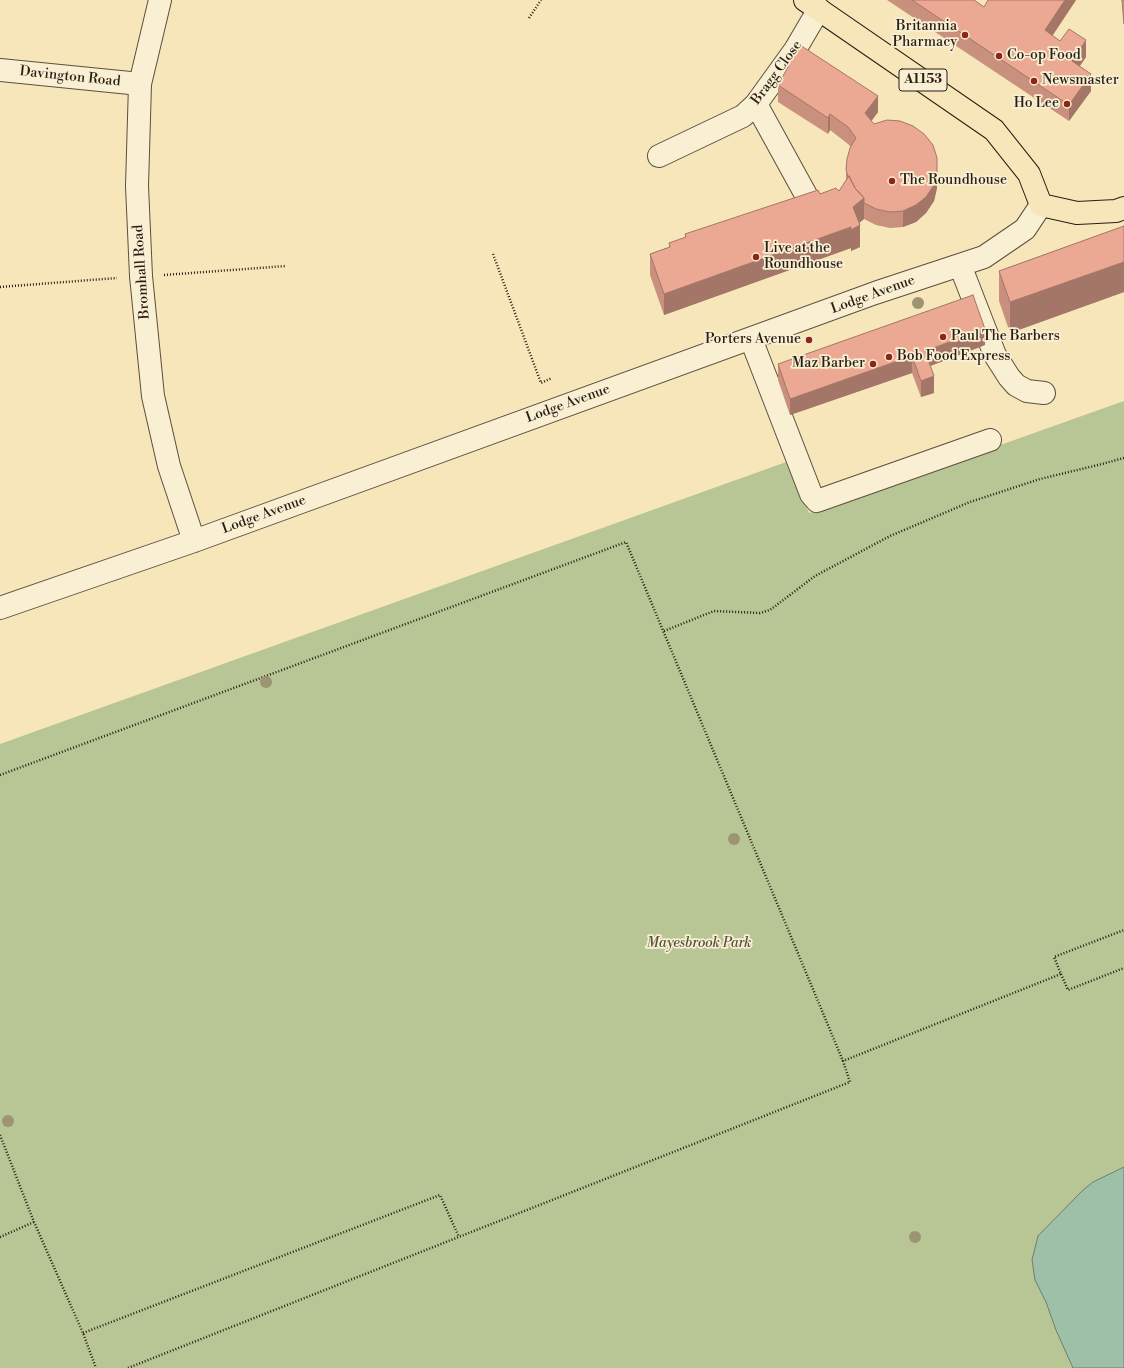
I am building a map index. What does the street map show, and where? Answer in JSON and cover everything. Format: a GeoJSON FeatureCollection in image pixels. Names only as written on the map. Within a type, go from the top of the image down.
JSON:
{"type":"FeatureCollection","features":[{"type":"Feature","properties":{"kind":"main road","name":"A1153"},"geometry":{"type":"LineString","coordinates":[[812,5],[994,130],[1029,174],[1041,204]]}},
{"type":"Feature","properties":{"kind":"main road"},"geometry":{"type":"LineString","coordinates":[[1041,204],[1077,212],[1116,211],[1124,208]]}},
{"type":"Feature","properties":{"kind":"street","name":"Bromhall Road"},"geometry":{"type":"LineString","coordinates":[[160,0],[140,84],[137,186],[140,269],[153,396],[169,466],[194,541]]}},
{"type":"Feature","properties":{"kind":"street","name":"Bragg Close"},"geometry":{"type":"LineString","coordinates":[[659,156],[743,116],[756,104],[795,50],[812,5]]}},
{"type":"Feature","properties":{"kind":"street","name":"Davington Road"},"geometry":{"type":"LineString","coordinates":[[0,70],[140,84]]}},
{"type":"Feature","properties":{"kind":"street"},"geometry":{"type":"LineString","coordinates":[[756,104],[806,194]]}},
{"type":"Feature","properties":{"kind":"street","name":"Lodge Avenue"},"geometry":{"type":"LineString","coordinates":[[0,608],[194,541],[876,293],[984,257],[1025,229],[1041,204]]}},
{"type":"Feature","properties":{"kind":"street"},"geometry":{"type":"LineString","coordinates":[[960,264],[992,348],[1006,373],[1016,385],[1027,391],[1044,393]]}},
{"type":"Feature","properties":{"kind":"street"},"geometry":{"type":"LineString","coordinates":[[751,339],[811,494],[817,501],[990,440]]}},
{"type":"Feature","properties":{"kind":"path"},"geometry":{"type":"LineString","coordinates":[[529,18],[541,0]]}},
{"type":"Feature","properties":{"kind":"path"},"geometry":{"type":"LineString","coordinates":[[493,254],[541,383],[552,378]]}},
{"type":"Feature","properties":{"kind":"path"},"geometry":{"type":"LineString","coordinates":[[664,631],[714,610],[760,613],[770,610],[815,576],[890,536],[970,502],[1040,479],[1124,458]]}},
{"type":"Feature","properties":{"kind":"path"},"geometry":{"type":"LineString","coordinates":[[0,775],[626,542],[843,1061],[850,1082],[128,1368]]}},
{"type":"Feature","properties":{"kind":"path"},"geometry":{"type":"LineString","coordinates":[[1124,930],[1054,957],[1068,990],[1124,968]]}},
{"type":"Feature","properties":{"kind":"path"},"geometry":{"type":"LineString","coordinates":[[843,1061],[1061,974]]}},
{"type":"Feature","properties":{"kind":"path"},"geometry":{"type":"LineString","coordinates":[[0,1135],[34,1222],[83,1333],[96,1368]]}},
{"type":"Feature","properties":{"kind":"path"},"geometry":{"type":"LineString","coordinates":[[83,1333],[440,1195],[459,1237]]}},
{"type":"Feature","properties":{"kind":"path"},"geometry":{"type":"LineString","coordinates":[[0,1237],[34,1222]]}},
{"type":"Feature","properties":{"kind":"green space","name":"Mayesbrook Park"},"geometry":{"type":"Polygon","coordinates":[[[1124,401],[1124,1368],[0,1368],[0,744],[789,461],[809,513],[1124,401]]]}},
{"type":"Feature","properties":{"kind":"shaded area"},"geometry":{"type":"Polygon","coordinates":[[[1124,1167],[1124,1368],[1073,1368],[1056,1330],[1046,1302],[1035,1280],[1032,1260],[1038,1236],[1082,1191],[1093,1182],[1124,1167]]]}},
{"type":"Feature","properties":{"kind":"building"},"geometry":{"type":"Polygon","coordinates":[[[912,0],[974,0],[984,7],[988,0],[1065,0],[1045,30],[1060,41],[1069,29],[1086,40],[1072,61],[1091,74],[1069,105],[912,0]]]}},
{"type":"Feature","properties":{"kind":"building"},"geometry":{"type":"Polygon","coordinates":[[[1122,0],[1124,0],[1124,24],[1122,0]]]}},
{"type":"Feature","properties":{"kind":"building"},"geometry":{"type":"Polygon","coordinates":[[[800,45],[878,96],[865,113],[874,124],[887,120],[900,121],[913,126],[924,134],[933,145],[937,158],[937,172],[934,185],[926,197],[916,205],[903,211],[890,212],[876,209],[864,203],[864,198],[855,188],[849,176],[848,177],[846,170],[850,148],[856,138],[848,127],[830,114],[828,118],[778,85],[800,45]]]}},
{"type":"Feature","properties":{"kind":"building"},"geometry":{"type":"Polygon","coordinates":[[[849,176],[855,188],[864,198],[853,207],[860,225],[851,230],[851,227],[664,294],[650,254],[670,247],[669,243],[686,237],[685,234],[818,190],[820,194],[836,188],[839,191],[849,176]]]}},
{"type":"Feature","properties":{"kind":"building"},"geometry":{"type":"Polygon","coordinates":[[[1124,226],[1124,262],[1010,302],[999,271],[1124,226]]]}},
{"type":"Feature","properties":{"kind":"building"},"geometry":{"type":"Polygon","coordinates":[[[973,295],[985,329],[925,351],[934,376],[921,381],[912,356],[790,399],[778,364],[973,295]]]}},
{"type":"Feature","properties":{"kind":"place","name":"Britannia Pharmacy"},"geometry":{"type":"Point","coordinates":[965,35]}},
{"type":"Feature","properties":{"kind":"place","name":"Co-op Food"},"geometry":{"type":"Point","coordinates":[999,56]}},
{"type":"Feature","properties":{"kind":"place","name":"Newsmaster"},"geometry":{"type":"Point","coordinates":[1034,81]}},
{"type":"Feature","properties":{"kind":"place","name":"Ho Lee"},"geometry":{"type":"Point","coordinates":[1067,104]}},
{"type":"Feature","properties":{"kind":"place","name":"The Roundhouse"},"geometry":{"type":"Point","coordinates":[892,181]}},
{"type":"Feature","properties":{"kind":"place","name":"Live at the Roundhouse"},"geometry":{"type":"Point","coordinates":[756,257]}},
{"type":"Feature","properties":{"kind":"place","name":"Paul The Barbers"},"geometry":{"type":"Point","coordinates":[943,337]}},
{"type":"Feature","properties":{"kind":"place","name":"Porters Avenue"},"geometry":{"type":"Point","coordinates":[809,340]}},
{"type":"Feature","properties":{"kind":"place","name":"Bob Food Express"},"geometry":{"type":"Point","coordinates":[889,357]}},
{"type":"Feature","properties":{"kind":"place","name":"Maz Barber"},"geometry":{"type":"Point","coordinates":[873,364]}}]}
